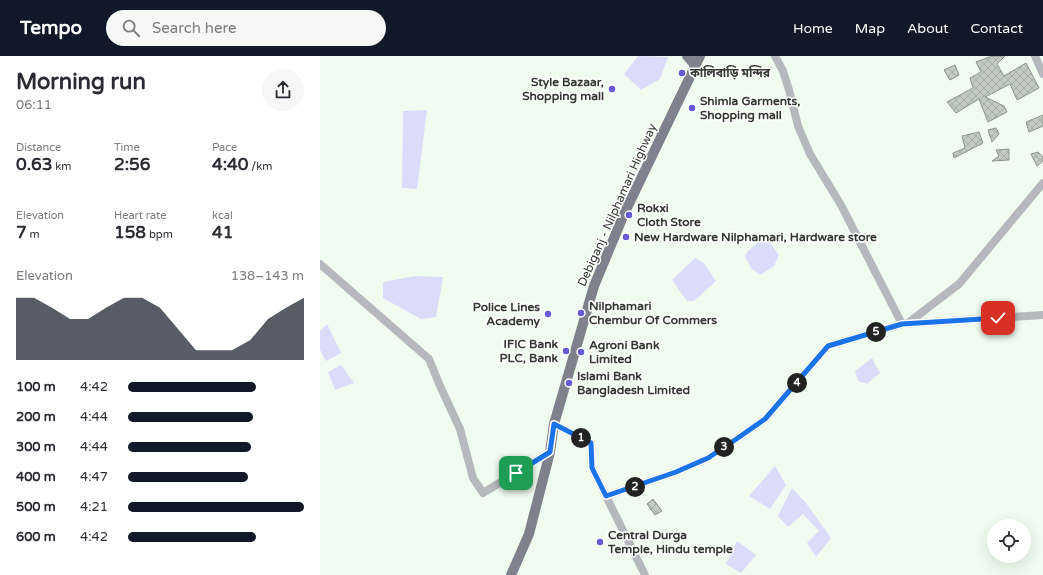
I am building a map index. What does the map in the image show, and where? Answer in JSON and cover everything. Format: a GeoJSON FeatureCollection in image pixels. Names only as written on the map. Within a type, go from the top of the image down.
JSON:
{"type":"FeatureCollection","features":[{"type":"Feature","properties":{"kind":"main road"},"geometry":{"type":"LineString","coordinates":[[687,56],[697,60]]}},
{"type":"Feature","properties":{"kind":"main road","name":"Debiganj - Nilphamari Highway"},"geometry":{"type":"LineString","coordinates":[[511,575],[529,534],[550,452],[554,424],[594,286],[624,214],[697,60]]}},
{"type":"Feature","properties":{"kind":"street"},"geometry":{"type":"LineString","coordinates":[[775,56],[783,71],[798,126],[810,154],[841,205],[905,323]]}},
{"type":"Feature","properties":{"kind":"street"},"geometry":{"type":"LineString","coordinates":[[1035,56],[1043,74]]}},
{"type":"Feature","properties":{"kind":"street"},"geometry":{"type":"LineString","coordinates":[[905,323],[959,284],[1043,184]]}},
{"type":"Feature","properties":{"kind":"street"},"geometry":{"type":"LineString","coordinates":[[320,264],[429,359],[460,429],[473,478],[483,493],[550,452]]}},
{"type":"Feature","properties":{"kind":"street"},"geometry":{"type":"LineString","coordinates":[[606,496],[676,472],[708,458],[765,419],[828,346],[905,323],[1043,315]]}},
{"type":"Feature","properties":{"kind":"street"},"geometry":{"type":"LineString","coordinates":[[554,424],[591,443],[592,468],[645,575]]}},
{"type":"Feature","properties":{"kind":"water"},"geometry":{"type":"Polygon","coordinates":[[[638,56],[668,57],[660,79],[641,90],[624,74],[638,56]]]}},
{"type":"Feature","properties":{"kind":"water"},"geometry":{"type":"Polygon","coordinates":[[[427,110],[417,189],[402,188],[403,111],[427,110]]]}},
{"type":"Feature","properties":{"kind":"water"},"geometry":{"type":"Polygon","coordinates":[[[761,240],[770,243],[779,255],[774,266],[760,275],[751,268],[745,257],[747,252],[761,240]]]}},
{"type":"Feature","properties":{"kind":"water"},"geometry":{"type":"Polygon","coordinates":[[[695,258],[704,263],[716,281],[694,301],[687,301],[672,280],[695,258]]]}},
{"type":"Feature","properties":{"kind":"water"},"geometry":{"type":"Polygon","coordinates":[[[415,276],[443,277],[436,317],[421,319],[383,298],[383,282],[415,276]]]}},
{"type":"Feature","properties":{"kind":"water"},"geometry":{"type":"Polygon","coordinates":[[[327,324],[341,353],[326,361],[320,350],[320,331],[327,324]]]}},
{"type":"Feature","properties":{"kind":"water"},"geometry":{"type":"Polygon","coordinates":[[[872,358],[880,373],[867,384],[858,381],[855,371],[872,358]]]}},
{"type":"Feature","properties":{"kind":"water"},"geometry":{"type":"Polygon","coordinates":[[[341,365],[354,383],[335,390],[328,372],[341,365]]]}},
{"type":"Feature","properties":{"kind":"water"},"geometry":{"type":"Polygon","coordinates":[[[775,466],[786,485],[770,509],[749,496],[775,466]]]}},
{"type":"Feature","properties":{"kind":"water"},"geometry":{"type":"Polygon","coordinates":[[[792,488],[806,503],[831,538],[816,557],[807,543],[819,531],[803,514],[788,527],[778,516],[792,488]]]}},
{"type":"Feature","properties":{"kind":"water"},"geometry":{"type":"Polygon","coordinates":[[[737,541],[756,555],[741,573],[726,564],[737,541]]]}},
{"type":"Feature","properties":{"kind":"building"},"geometry":{"type":"Polygon","coordinates":[[[992,56],[1005,56],[997,64],[1004,76],[1026,63],[1039,88],[1017,100],[1010,84],[985,97],[1004,106],[1007,112],[988,122],[979,99],[956,113],[947,102],[973,88],[970,78],[981,72],[976,62],[992,56]]]}},
{"type":"Feature","properties":{"kind":"building"},"geometry":{"type":"Polygon","coordinates":[[[955,65],[959,75],[950,80],[944,70],[955,65]]]}},
{"type":"Feature","properties":{"kind":"building"},"geometry":{"type":"Polygon","coordinates":[[[1043,115],[1043,126],[1029,132],[1026,122],[1043,115]]]}},
{"type":"Feature","properties":{"kind":"building"},"geometry":{"type":"Polygon","coordinates":[[[996,128],[999,134],[992,142],[988,130],[996,128]]]}},
{"type":"Feature","properties":{"kind":"building"},"geometry":{"type":"Polygon","coordinates":[[[979,132],[983,143],[954,158],[953,153],[965,148],[962,136],[979,132]]]}},
{"type":"Feature","properties":{"kind":"building"},"geometry":{"type":"Polygon","coordinates":[[[1009,149],[1009,160],[992,161],[999,156],[996,150],[1009,149]]]}},
{"type":"Feature","properties":{"kind":"building"},"geometry":{"type":"Polygon","coordinates":[[[1038,152],[1043,157],[1043,161],[1037,166],[1031,154],[1038,152]]]}},
{"type":"Feature","properties":{"kind":"building"},"geometry":{"type":"Polygon","coordinates":[[[653,499],[662,511],[655,515],[647,504],[653,499]]]}},
{"type":"Feature","properties":{"kind":"place","name":"কালিবাড়ি মন্দির"},"geometry":{"type":"Point","coordinates":[682,73]}},
{"type":"Feature","properties":{"kind":"place","name":"Style Bazaar, Shopping mall"},"geometry":{"type":"Point","coordinates":[612,89]}},
{"type":"Feature","properties":{"kind":"place","name":"Shimla Garments, Shopping mall"},"geometry":{"type":"Point","coordinates":[692,108]}},
{"type":"Feature","properties":{"kind":"place","name":"Rokxi Cloth Store"},"geometry":{"type":"Point","coordinates":[629,215]}},
{"type":"Feature","properties":{"kind":"place","name":"New Hardware Nilphamari, Hardware store"},"geometry":{"type":"Point","coordinates":[626,237]}},
{"type":"Feature","properties":{"kind":"place","name":"Nilphamari Chembur Of Commers"},"geometry":{"type":"Point","coordinates":[581,313]}},
{"type":"Feature","properties":{"kind":"place","name":"Police Lines Academy"},"geometry":{"type":"Point","coordinates":[548,314]}},
{"type":"Feature","properties":{"kind":"place","name":"IFIC Bank PLC, Bank"},"geometry":{"type":"Point","coordinates":[566,351]}},
{"type":"Feature","properties":{"kind":"place","name":"Agroni Bank Limited"},"geometry":{"type":"Point","coordinates":[581,352]}},
{"type":"Feature","properties":{"kind":"place","name":"Islami Bank Bangladesh Limited"},"geometry":{"type":"Point","coordinates":[569,383]}},
{"type":"Feature","properties":{"kind":"place","name":"Central Durga Temple, Hindu temple"},"geometry":{"type":"Point","coordinates":[600,542]}},
{"type":"Feature","properties":{"kind":"route"},"geometry":{"type":"LineString","coordinates":[[516,473],[550,452],[554,424],[591,443],[592,468],[606,496],[647,483],[708,458],[765,419],[828,346],[908,323],[998,318]]}}]}
